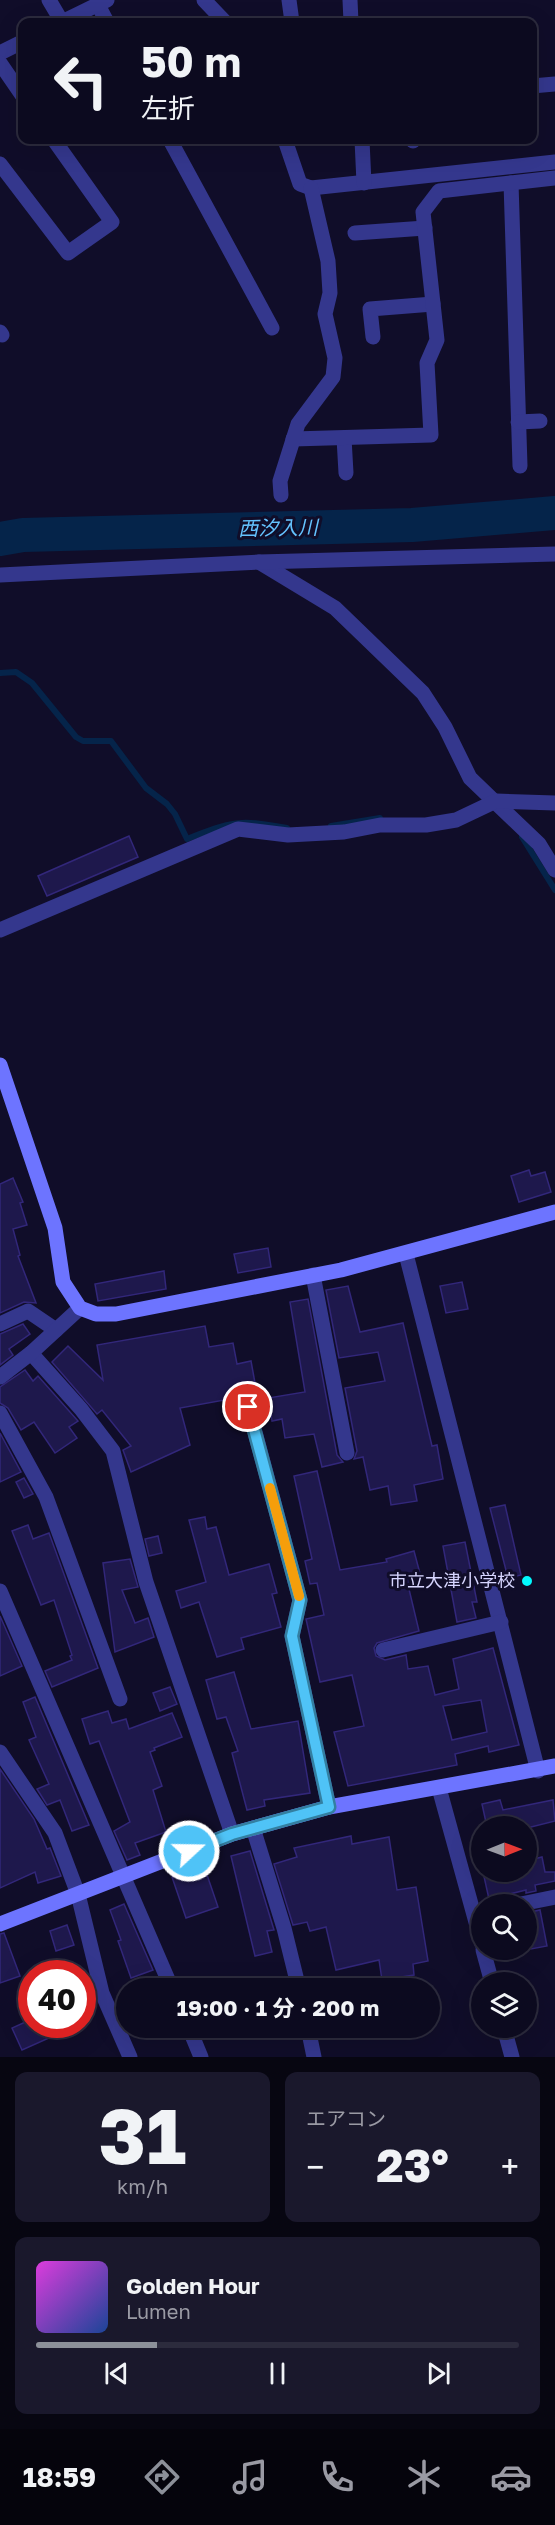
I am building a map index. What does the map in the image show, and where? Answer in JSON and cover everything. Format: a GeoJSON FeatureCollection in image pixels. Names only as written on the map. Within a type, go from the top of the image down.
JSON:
{"type":"FeatureCollection","features":[{"type":"Feature","properties":{"kind":"street"},"geometry":{"type":"LineString","coordinates":[[49,0],[60,18]]}},
{"type":"Feature","properties":{"kind":"street"},"geometry":{"type":"LineString","coordinates":[[204,0],[221,18]]}},
{"type":"Feature","properties":{"kind":"street"},"geometry":{"type":"LineString","coordinates":[[289,0],[291,18]]}},
{"type":"Feature","properties":{"kind":"street"},"geometry":{"type":"LineString","coordinates":[[350,0],[351,18]]}},
{"type":"Feature","properties":{"kind":"street"},"geometry":{"type":"LineString","coordinates":[[70,18],[102,2],[106,18]]}},
{"type":"Feature","properties":{"kind":"street"},"geometry":{"type":"LineString","coordinates":[[0,53],[18,44]]}},
{"type":"Feature","properties":{"kind":"street"},"geometry":{"type":"LineString","coordinates":[[0,63],[18,89]]}},
{"type":"Feature","properties":{"kind":"street"},"geometry":{"type":"LineString","coordinates":[[537,86],[555,84]]}},
{"type":"Feature","properties":{"kind":"street"},"geometry":{"type":"LineString","coordinates":[[0,164],[68,253],[112,222],[57,144]]}},
{"type":"Feature","properties":{"kind":"street"},"geometry":{"type":"LineString","coordinates":[[173,144],[272,328]]}},
{"type":"Feature","properties":{"kind":"street"},"geometry":{"type":"LineString","coordinates":[[286,144],[300,184],[311,188],[555,162]]}},
{"type":"Feature","properties":{"kind":"street"},"geometry":{"type":"LineString","coordinates":[[362,144],[364,183]]}},
{"type":"Feature","properties":{"kind":"street"},"geometry":{"type":"LineString","coordinates":[[293,439],[431,435],[428,363],[437,340],[423,212],[439,191],[555,178]]}},
{"type":"Feature","properties":{"kind":"street"},"geometry":{"type":"LineString","coordinates":[[510,183],[520,466]]}},
{"type":"Feature","properties":{"kind":"street"},"geometry":{"type":"LineString","coordinates":[[281,495],[280,481],[298,424],[333,377],[334,358],[325,314],[330,292],[328,261],[311,188]]}},
{"type":"Feature","properties":{"kind":"street"},"geometry":{"type":"LineString","coordinates":[[355,233],[425,228]]}},
{"type":"Feature","properties":{"kind":"street"},"geometry":{"type":"LineString","coordinates":[[374,337],[370,309],[433,304]]}},
{"type":"Feature","properties":{"kind":"street"},"geometry":{"type":"LineString","coordinates":[[518,422],[540,421]]}},
{"type":"Feature","properties":{"kind":"street"},"geometry":{"type":"LineString","coordinates":[[344,438],[346,473]]}},
{"type":"Feature","properties":{"kind":"street"},"geometry":{"type":"LineString","coordinates":[[0,575],[259,562],[555,555]]}},
{"type":"Feature","properties":{"kind":"street"},"geometry":{"type":"LineString","coordinates":[[259,562],[335,608],[423,693],[445,727],[470,778],[539,844],[555,870]]}},
{"type":"Feature","properties":{"kind":"street"},"geometry":{"type":"LineString","coordinates":[[0,930],[187,848],[238,829],[288,835],[344,832],[380,825],[426,825],[456,820],[496,801],[555,803]]}},
{"type":"Feature","properties":{"kind":"street"},"geometry":{"type":"LineString","coordinates":[[0,1065],[55,1228],[63,1282],[80,1308],[96,1314],[116,1314],[313,1275],[406,1254],[555,1212]]}},
{"type":"Feature","properties":{"kind":"street"},"geometry":{"type":"LineString","coordinates":[[406,1254],[538,1771]]}},
{"type":"Feature","properties":{"kind":"street"},"geometry":{"type":"LineString","coordinates":[[313,1275],[347,1453]]}},
{"type":"Feature","properties":{"kind":"street"},"geometry":{"type":"LineString","coordinates":[[0,1377],[31,1353],[80,1308]]}},
{"type":"Feature","properties":{"kind":"street"},"geometry":{"type":"LineString","coordinates":[[0,1324],[28,1311],[56,1330]]}},
{"type":"Feature","properties":{"kind":"street"},"geometry":{"type":"LineString","coordinates":[[31,1353],[81,1409],[113,1451],[146,1582],[232,1834]]}},
{"type":"Feature","properties":{"kind":"street"},"geometry":{"type":"LineString","coordinates":[[248,1407],[300,1600],[292,1636],[329,1807]]}},
{"type":"Feature","properties":{"kind":"street"},"geometry":{"type":"LineString","coordinates":[[0,1413],[46,1497],[120,1699]]}},
{"type":"Feature","properties":{"kind":"street"},"geometry":{"type":"LineString","coordinates":[[0,1591],[167,1978]]}},
{"type":"Feature","properties":{"kind":"street"},"geometry":{"type":"LineString","coordinates":[[383,1650],[501,1622]]}},
{"type":"Feature","properties":{"kind":"street"},"geometry":{"type":"LineString","coordinates":[[0,1752],[55,1833],[78,1894],[102,1993],[130,2057]]}},
{"type":"Feature","properties":{"kind":"street"},"geometry":{"type":"LineString","coordinates":[[0,1924],[232,1834],[253,1828],[329,1807],[538,1771],[555,1766]]}},
{"type":"Feature","properties":{"kind":"street"},"geometry":{"type":"LineString","coordinates":[[439,1788],[471,1894]]}},
{"type":"Feature","properties":{"kind":"street"},"geometry":{"type":"LineString","coordinates":[[253,1828],[296,1978]]}},
{"type":"Feature","properties":{"kind":"street"},"geometry":{"type":"LineString","coordinates":[[537,1901],[555,1897]]}},
{"type":"Feature","properties":{"kind":"street"},"geometry":{"type":"LineString","coordinates":[[193,2038],[201,2057]]}},
{"type":"Feature","properties":{"kind":"street"},"geometry":{"type":"LineString","coordinates":[[310,2038],[314,2057]]}},
{"type":"Feature","properties":{"kind":"street"},"geometry":{"type":"LineString","coordinates":[[507,2038],[512,2057]]}},
{"type":"Feature","properties":{"kind":"building"},"geometry":{"type":"Polygon","coordinates":[[[129,836],[138,857],[47,896],[38,876],[129,836]]]}},
{"type":"Feature","properties":{"kind":"building"},"geometry":{"type":"Polygon","coordinates":[[[529,1170],[531,1176],[545,1172],[551,1192],[519,1202],[511,1176],[529,1170]]]}},
{"type":"Feature","properties":{"kind":"building"},"geometry":{"type":"Polygon","coordinates":[[[13,1178],[23,1202],[20,1203],[27,1225],[13,1229],[20,1255],[18,1256],[36,1303],[24,1302],[0,1313],[0,1184],[13,1178]]]}},
{"type":"Feature","properties":{"kind":"building"},"geometry":{"type":"Polygon","coordinates":[[[268,1248],[271,1267],[238,1273],[234,1254],[268,1248]]]}},
{"type":"Feature","properties":{"kind":"building"},"geometry":{"type":"Polygon","coordinates":[[[164,1271],[166,1289],[98,1301],[95,1284],[164,1271]]]}},
{"type":"Feature","properties":{"kind":"building"},"geometry":{"type":"Polygon","coordinates":[[[462,1282],[468,1309],[446,1313],[440,1286],[462,1282]]]}},
{"type":"Feature","properties":{"kind":"building"},"geometry":{"type":"Polygon","coordinates":[[[348,1286],[360,1332],[403,1323],[432,1446],[437,1445],[443,1479],[414,1485],[417,1501],[391,1505],[388,1486],[370,1490],[363,1457],[354,1459],[357,1451],[345,1388],[385,1381],[378,1352],[339,1358],[326,1290],[348,1286]]]}},
{"type":"Feature","properties":{"kind":"building"},"geometry":{"type":"Polygon","coordinates":[[[308,1299],[337,1455],[343,1462],[322,1467],[314,1434],[285,1438],[282,1419],[272,1421],[268,1398],[305,1392],[290,1302],[308,1299]]]}},
{"type":"Feature","properties":{"kind":"building"},"geometry":{"type":"Polygon","coordinates":[[[23,1324],[30,1334],[9,1349],[13,1355],[0,1365],[0,1334],[23,1324]]]}},
{"type":"Feature","properties":{"kind":"building"},"geometry":{"type":"Polygon","coordinates":[[[205,1326],[209,1347],[233,1343],[237,1364],[251,1361],[257,1394],[180,1408],[190,1445],[131,1472],[123,1450],[131,1446],[102,1410],[97,1414],[52,1362],[68,1346],[103,1380],[97,1345],[205,1326]]]}},
{"type":"Feature","properties":{"kind":"building"},"geometry":{"type":"Polygon","coordinates":[[[25,1370],[33,1381],[38,1376],[78,1421],[69,1427],[77,1438],[55,1453],[34,1422],[21,1430],[8,1408],[0,1403],[0,1387],[25,1370]]]}},
{"type":"Feature","properties":{"kind":"building"},"geometry":{"type":"Polygon","coordinates":[[[0,1433],[21,1472],[0,1482],[0,1433]]]}},
{"type":"Feature","properties":{"kind":"building"},"geometry":{"type":"Polygon","coordinates":[[[317,1471],[340,1570],[387,1562],[386,1559],[414,1551],[422,1581],[408,1585],[419,1631],[377,1643],[374,1648],[376,1656],[385,1660],[406,1655],[408,1669],[428,1666],[435,1695],[459,1689],[453,1659],[493,1648],[519,1745],[489,1752],[488,1746],[455,1754],[457,1765],[348,1786],[334,1732],[364,1726],[352,1675],[320,1682],[306,1619],[324,1615],[317,1583],[310,1584],[305,1561],[312,1559],[294,1476],[317,1471]],[[481,1700],[443,1706],[452,1740],[487,1732],[481,1700]]]}},
{"type":"Feature","properties":{"kind":"building"},"geometry":{"type":"Polygon","coordinates":[[[24,1478],[33,1494],[24,1498],[16,1482],[24,1478]]]}},
{"type":"Feature","properties":{"kind":"building"},"geometry":{"type":"Polygon","coordinates":[[[505,1505],[521,1575],[508,1578],[490,1508],[505,1505]]]}},
{"type":"Feature","properties":{"kind":"building"},"geometry":{"type":"Polygon","coordinates":[[[205,1517],[207,1529],[216,1527],[229,1575],[269,1564],[277,1593],[272,1594],[281,1627],[241,1638],[244,1649],[217,1657],[199,1602],[181,1608],[176,1591],[206,1582],[189,1520],[205,1517]]]}},
{"type":"Feature","properties":{"kind":"building"},"geometry":{"type":"Polygon","coordinates":[[[28,1525],[33,1539],[49,1533],[98,1668],[52,1687],[45,1671],[72,1660],[70,1656],[72,1655],[54,1600],[41,1605],[12,1531],[28,1525]]]}},
{"type":"Feature","properties":{"kind":"building"},"geometry":{"type":"Polygon","coordinates":[[[158,1536],[162,1553],[149,1556],[145,1539],[158,1536]]]}},
{"type":"Feature","properties":{"kind":"building"},"geometry":{"type":"Polygon","coordinates":[[[465,1542],[477,1602],[472,1602],[476,1618],[457,1622],[443,1546],[465,1542]]]}},
{"type":"Feature","properties":{"kind":"building"},"geometry":{"type":"Polygon","coordinates":[[[130,1559],[138,1587],[122,1590],[135,1623],[148,1618],[154,1637],[115,1652],[103,1563],[130,1559]]]}},
{"type":"Feature","properties":{"kind":"building"},"geometry":{"type":"Polygon","coordinates":[[[0,1616],[22,1666],[0,1676],[0,1616]]]}},
{"type":"Feature","properties":{"kind":"building"},"geometry":{"type":"Polygon","coordinates":[[[234,1672],[251,1729],[298,1721],[310,1793],[264,1800],[265,1806],[247,1810],[232,1753],[238,1751],[226,1717],[217,1719],[206,1680],[234,1672]]]}},
{"type":"Feature","properties":{"kind":"building"},"geometry":{"type":"Polygon","coordinates":[[[170,1687],[177,1704],[160,1711],[153,1693],[170,1687]]]}},
{"type":"Feature","properties":{"kind":"building"},"geometry":{"type":"Polygon","coordinates":[[[35,1697],[89,1825],[72,1831],[60,1800],[47,1805],[37,1789],[49,1784],[29,1740],[36,1737],[23,1702],[35,1697]]]}},
{"type":"Feature","properties":{"kind":"building"},"geometry":{"type":"Polygon","coordinates":[[[108,1711],[112,1723],[126,1719],[129,1729],[172,1713],[182,1737],[154,1748],[155,1750],[150,1752],[162,1786],[153,1790],[166,1832],[135,1843],[140,1855],[127,1860],[114,1831],[130,1822],[99,1741],[90,1744],[82,1719],[108,1711]]]}},
{"type":"Feature","properties":{"kind":"building"},"geometry":{"type":"Polygon","coordinates":[[[0,1769],[34,1819],[47,1849],[50,1848],[61,1876],[38,1883],[35,1872],[0,1888],[0,1769]]]}},
{"type":"Feature","properties":{"kind":"building"},"geometry":{"type":"Polygon","coordinates":[[[500,1800],[503,1810],[553,1800],[555,1821],[537,1826],[537,1816],[485,1816],[482,1804],[500,1800]]]}},
{"type":"Feature","properties":{"kind":"building"},"geometry":{"type":"Polygon","coordinates":[[[351,1836],[352,1844],[389,1837],[397,1890],[416,1887],[428,1961],[413,1964],[414,1975],[395,1978],[382,1978],[379,1960],[336,1970],[326,1927],[310,1931],[307,1922],[293,1925],[274,1864],[297,1857],[294,1848],[351,1836]]]}},
{"type":"Feature","properties":{"kind":"building"},"geometry":{"type":"Polygon","coordinates":[[[250,1851],[274,1930],[267,1931],[272,1952],[255,1956],[231,1856],[250,1851]]]}},
{"type":"Feature","properties":{"kind":"building"},"geometry":{"type":"Polygon","coordinates":[[[542,1857],[545,1872],[555,1872],[555,1881],[535,1885],[536,1891],[526,1893],[526,1890],[510,1894],[488,1894],[485,1882],[537,1882],[537,1858],[542,1857]]]}},
{"type":"Feature","properties":{"kind":"building"},"geometry":{"type":"Polygon","coordinates":[[[204,1866],[218,1907],[186,1918],[172,1877],[204,1866]]]}},
{"type":"Feature","properties":{"kind":"building"},"geometry":{"type":"Polygon","coordinates":[[[124,1904],[153,1970],[131,1978],[110,1910],[124,1904]]]}},
{"type":"Feature","properties":{"kind":"building"},"geometry":{"type":"Polygon","coordinates":[[[540,1910],[547,1946],[537,1948],[537,1911],[540,1910]]]}},
{"type":"Feature","properties":{"kind":"building"},"geometry":{"type":"Polygon","coordinates":[[[67,1925],[74,1945],[56,1951],[50,1931],[67,1925]]]}},
{"type":"Feature","properties":{"kind":"building"},"geometry":{"type":"Polygon","coordinates":[[[4,1933],[18,1971],[18,1977],[0,1983],[0,1934],[4,1933]]]}},
{"type":"Feature","properties":{"kind":"building"},"geometry":{"type":"Polygon","coordinates":[[[18,2025],[18,2038],[49,2038],[22,2050],[12,2028],[18,2025]]]}},
{"type":"Feature","properties":{"kind":"waterway","name":"西汐入川"},"geometry":{"type":"LineString","coordinates":[[0,539],[23,535],[412,525],[555,513]]}},
{"type":"Feature","properties":{"kind":"waterway"},"geometry":{"type":"LineString","coordinates":[[0,673],[16,672],[32,683],[76,737],[83,741],[111,741],[146,788],[167,804],[175,814],[187,839],[236,823],[258,823],[287,828]]}},
{"type":"Feature","properties":{"kind":"waterway"},"geometry":{"type":"LineString","coordinates":[[331,826],[380,818]]}},
{"type":"Feature","properties":{"kind":"waterway"},"geometry":{"type":"LineString","coordinates":[[522,837],[555,890]]}},
{"type":"Feature","properties":{"kind":"slow traffic"},"geometry":{"type":"LineString","coordinates":[[270,1488],[299,1596]]}},
{"type":"Feature","properties":{"kind":"place","name":"市立大津小学校"},"geometry":{"type":"Point","coordinates":[527,1581]}},
{"type":"Feature","properties":{"kind":"route"},"geometry":{"type":"LineString","coordinates":[[189,1851],[232,1834],[329,1807],[292,1636],[300,1600],[248,1407]]}}]}
